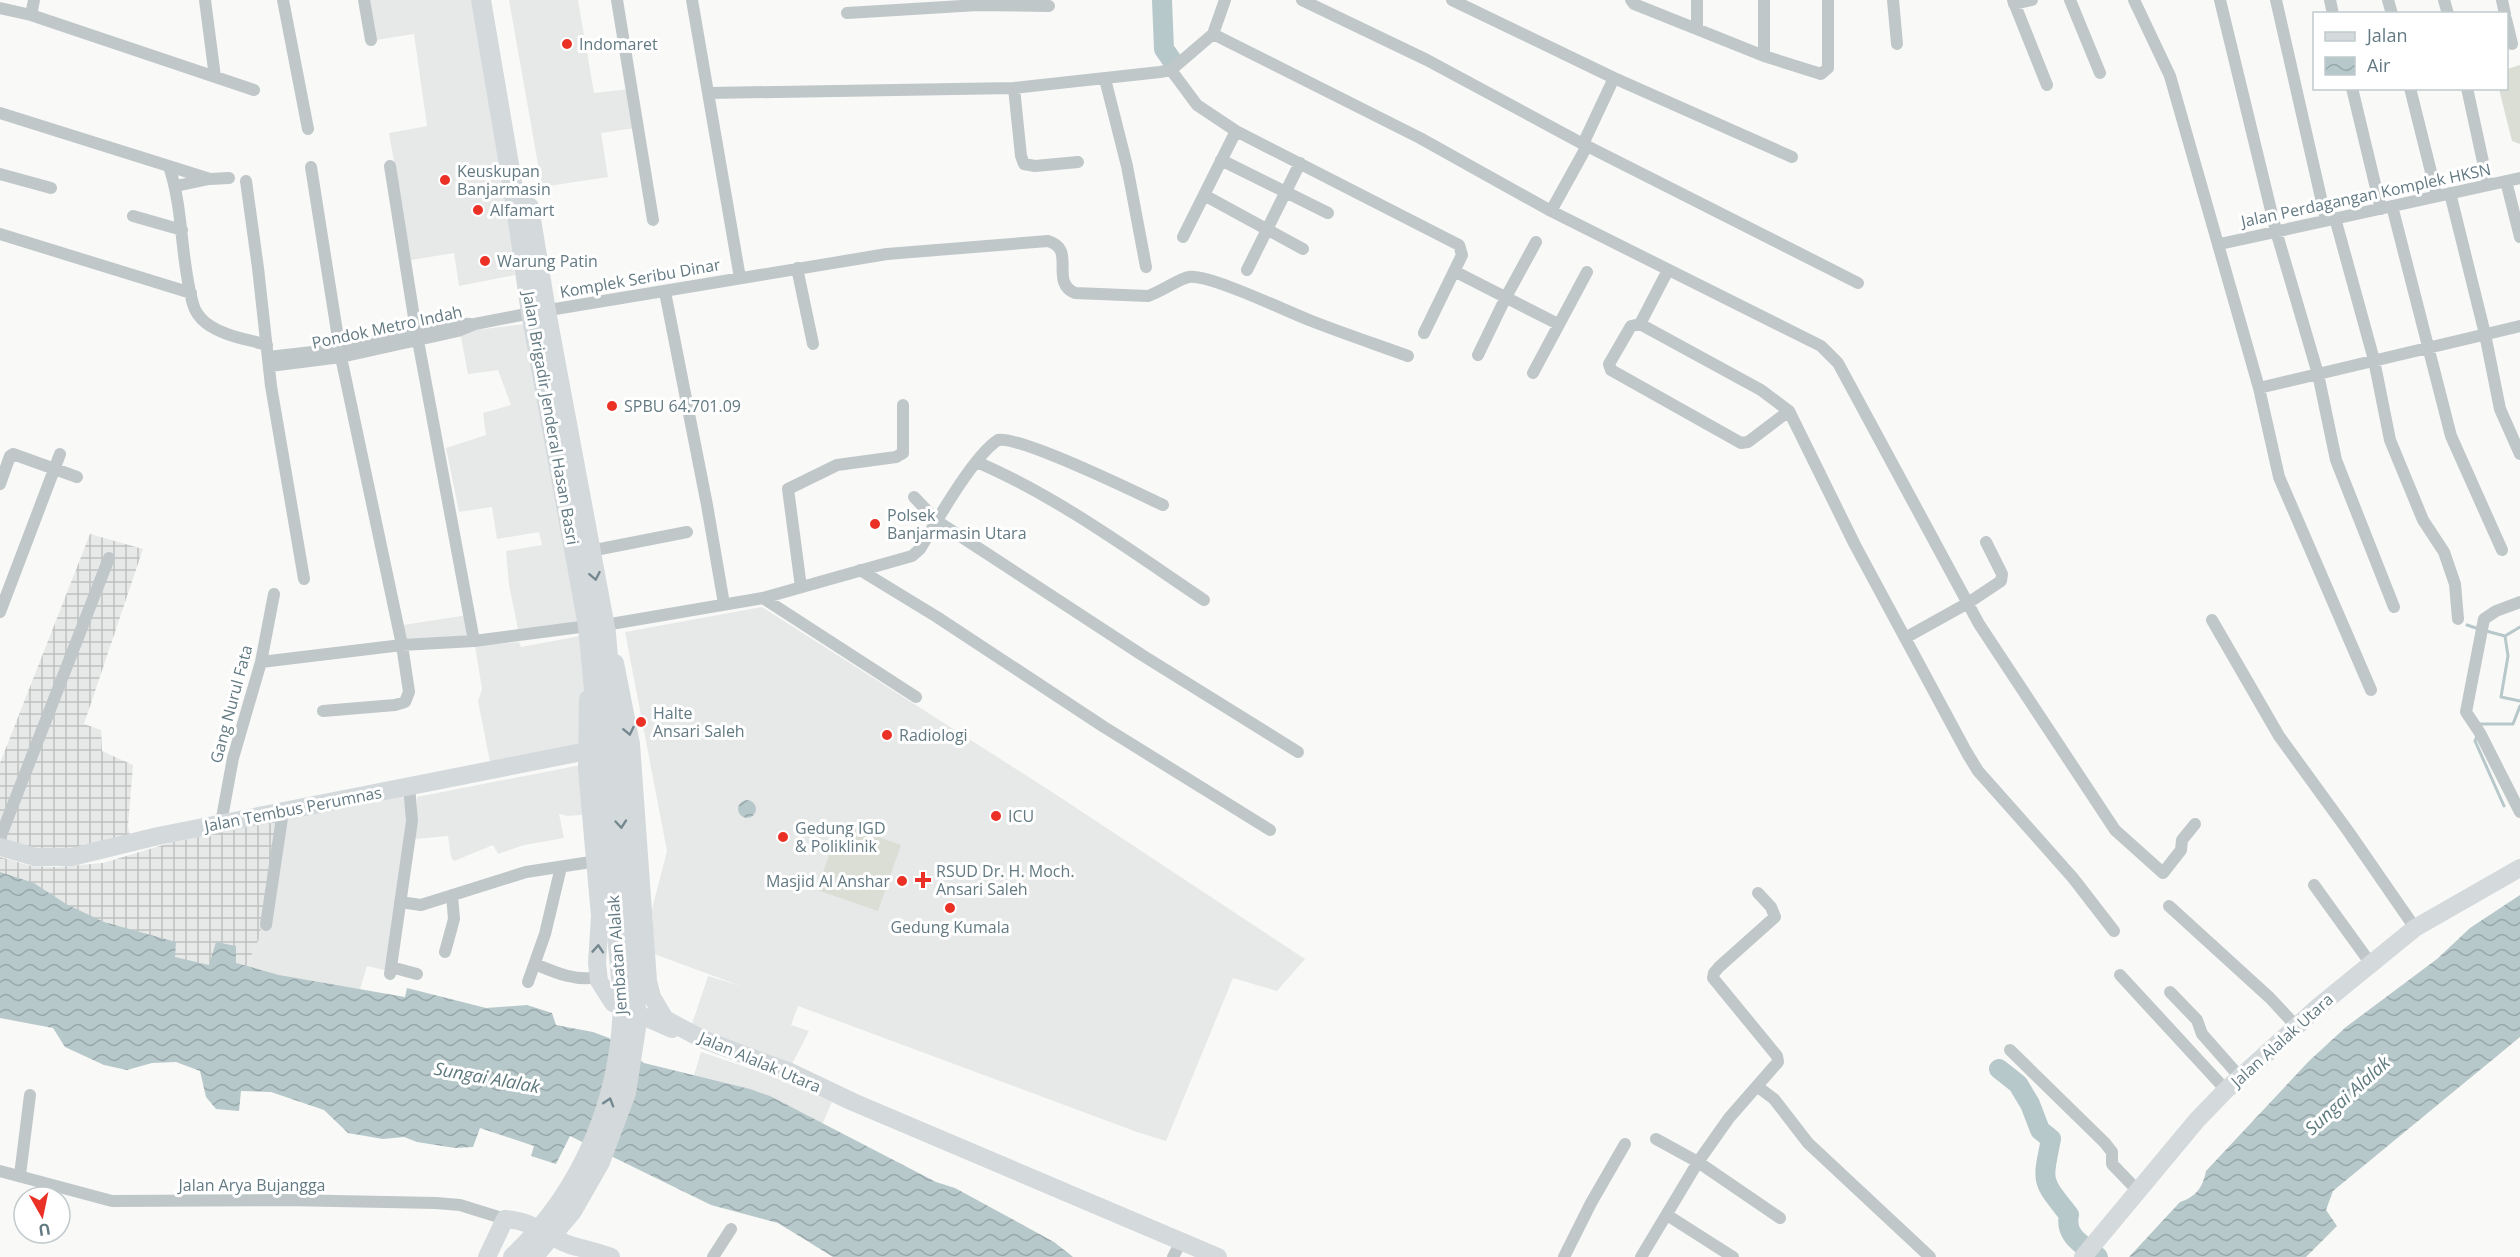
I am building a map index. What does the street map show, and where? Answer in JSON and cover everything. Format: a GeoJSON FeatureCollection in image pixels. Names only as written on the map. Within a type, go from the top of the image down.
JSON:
{"type":"FeatureCollection","features":[{"type":"Feature","properties":{"kind":"highway","name":"Jalan Brigadir Jenderal Hasan Basri"},"geometry":{"type":"LineString","coordinates":[[481,0],[496,46]]}},
{"type":"Feature","properties":{"kind":"highway","name":"Jalan Brigadir Jenderal Hasan Basri"},"geometry":{"type":"LineString","coordinates":[[494,0],[496,46],[538,312],[597,630]]}},
{"type":"Feature","properties":{"kind":"highway","name":"Jalan Brigadir Jenderal Hasan Basri"},"geometry":{"type":"LineString","coordinates":[[538,312],[590,551],[608,766]]}},
{"type":"Feature","properties":{"kind":"highway","name":"Jembatan Alalak"},"geometry":{"type":"LineString","coordinates":[[513,1257],[543,1225],[575,1180],[601,1124],[619,1062],[623,1021],[608,766]]}},
{"type":"Feature","properties":{"kind":"highway","name":"Jembatan Alalak"},"geometry":{"type":"LineString","coordinates":[[533,1257],[572,1211],[596,1170],[620,1115],[632,1066],[637,998],[608,766]]}},
{"type":"Feature","properties":{"kind":"main road"},"geometry":{"type":"LineString","coordinates":[[597,630],[587,769],[597,861],[600,916],[598,977]]}},
{"type":"Feature","properties":{"kind":"main road"},"geometry":{"type":"LineString","coordinates":[[597,630],[618,676],[631,744],[652,1014]]}},
{"type":"Feature","properties":{"kind":"main road","name":"Jalan Tembus Perumnas"},"geometry":{"type":"LineString","coordinates":[[0,847],[35,856],[72,857],[221,824],[587,751]]}},
{"type":"Feature","properties":{"kind":"main road","name":"Jalan Alalak Utara"},"geometry":{"type":"LineString","coordinates":[[2083,1257],[2139,1192],[2179,1140],[2226,1090],[2296,1026],[2415,928],[2520,868]]}},
{"type":"Feature","properties":{"kind":"main road","name":"Jalan Alalak Utara"},"geometry":{"type":"LineString","coordinates":[[598,977],[603,991],[613,1003],[652,1014],[702,1039],[790,1072],[1177,1249],[1218,1257]]}},
{"type":"Feature","properties":{"kind":"main road"},"geometry":{"type":"LineString","coordinates":[[487,1257],[505,1219],[530,1223],[571,1251],[611,1257]]}},
{"type":"Feature","properties":{"kind":"street"},"geometry":{"type":"LineString","coordinates":[[31,15],[34,0]]}},
{"type":"Feature","properties":{"kind":"street"},"geometry":{"type":"LineString","coordinates":[[205,0],[215,77]]}},
{"type":"Feature","properties":{"kind":"street"},"geometry":{"type":"LineString","coordinates":[[283,0],[309,129]]}},
{"type":"Feature","properties":{"kind":"street"},"geometry":{"type":"LineString","coordinates":[[364,0],[371,40]]}},
{"type":"Feature","properties":{"kind":"street"},"geometry":{"type":"LineString","coordinates":[[617,0],[654,220]]}},
{"type":"Feature","properties":{"kind":"street"},"geometry":{"type":"LineString","coordinates":[[692,0],[740,278]]}},
{"type":"Feature","properties":{"kind":"street"},"geometry":{"type":"LineString","coordinates":[[709,93],[1014,88],[1105,79],[1173,68],[1213,34],[1225,0]]}},
{"type":"Feature","properties":{"kind":"street"},"geometry":{"type":"LineString","coordinates":[[1302,0],[1427,60],[1585,145],[1858,283]]}},
{"type":"Feature","properties":{"kind":"street"},"geometry":{"type":"LineString","coordinates":[[1452,0],[1614,78],[1792,157]]}},
{"type":"Feature","properties":{"kind":"street"},"geometry":{"type":"LineString","coordinates":[[1632,0],[1634,4],[1764,56],[1815,73],[1826,72],[1828,68],[1828,0]]}},
{"type":"Feature","properties":{"kind":"street"},"geometry":{"type":"LineString","coordinates":[[1697,0],[1697,28]]}},
{"type":"Feature","properties":{"kind":"street"},"geometry":{"type":"LineString","coordinates":[[1764,0],[1764,56]]}},
{"type":"Feature","properties":{"kind":"street"},"geometry":{"type":"LineString","coordinates":[[1893,0],[1897,44]]}},
{"type":"Feature","properties":{"kind":"street"},"geometry":{"type":"LineString","coordinates":[[2032,0],[2013,2],[2047,85]]}},
{"type":"Feature","properties":{"kind":"street"},"geometry":{"type":"LineString","coordinates":[[2070,0],[2100,73]]}},
{"type":"Feature","properties":{"kind":"street"},"geometry":{"type":"LineString","coordinates":[[2134,0],[2170,76],[2220,244],[2259,388],[2279,477],[2371,690]]}},
{"type":"Feature","properties":{"kind":"street"},"geometry":{"type":"LineString","coordinates":[[2220,0],[2276,231],[2318,374],[2336,460],[2394,607]]}},
{"type":"Feature","properties":{"kind":"street"},"geometry":{"type":"LineString","coordinates":[[2276,0],[2330,220],[2374,360],[2390,440],[2422,520],[2444,552],[2455,584],[2458,619]]}},
{"type":"Feature","properties":{"kind":"street"},"geometry":{"type":"LineString","coordinates":[[847,13],[913,4],[1048,6]]}},
{"type":"Feature","properties":{"kind":"street"},"geometry":{"type":"LineString","coordinates":[[0,8],[31,15],[254,90]]}},
{"type":"Feature","properties":{"kind":"street"},"geometry":{"type":"LineString","coordinates":[[2508,27],[2512,44]]}},
{"type":"Feature","properties":{"kind":"street"},"geometry":{"type":"LineString","coordinates":[[1213,34],[1420,138],[1551,211],[1821,346],[1838,363],[1968,603],[2115,830],[2163,873],[2181,850],[2182,840],[2195,824]]}},
{"type":"Feature","properties":{"kind":"street"},"geometry":{"type":"LineString","coordinates":[[1173,68],[1197,105],[1236,131],[1457,243],[1462,255],[1424,333]]}},
{"type":"Feature","properties":{"kind":"street"},"geometry":{"type":"LineString","coordinates":[[1551,211],[1585,145],[1614,78]]}},
{"type":"Feature","properties":{"kind":"street"},"geometry":{"type":"LineString","coordinates":[[1105,79],[1127,166],[1146,267]]}},
{"type":"Feature","properties":{"kind":"street"},"geometry":{"type":"LineString","coordinates":[[1014,88],[1021,156],[1024,164],[1035,166],[1078,162]]}},
{"type":"Feature","properties":{"kind":"street"},"geometry":{"type":"LineString","coordinates":[[2353,90],[2451,436],[2502,550]]}},
{"type":"Feature","properties":{"kind":"street"},"geometry":{"type":"LineString","coordinates":[[2411,90],[2485,334],[2500,408],[2520,454]]}},
{"type":"Feature","properties":{"kind":"street"},"geometry":{"type":"LineString","coordinates":[[2467,90],[2488,185]]}},
{"type":"Feature","properties":{"kind":"street"},"geometry":{"type":"LineString","coordinates":[[0,113],[210,179]]}},
{"type":"Feature","properties":{"kind":"street"},"geometry":{"type":"LineString","coordinates":[[1183,237],[1236,131]]}},
{"type":"Feature","properties":{"kind":"street"},"geometry":{"type":"LineString","coordinates":[[1221,160],[1328,213]]}},
{"type":"Feature","properties":{"kind":"street"},"geometry":{"type":"LineString","coordinates":[[1247,270],[1300,163]]}},
{"type":"Feature","properties":{"kind":"street"},"geometry":{"type":"LineString","coordinates":[[169,166],[176,186],[191,293],[196,311],[213,327],[269,356]]}},
{"type":"Feature","properties":{"kind":"street"},"geometry":{"type":"LineString","coordinates":[[390,166],[417,334],[474,641]]}},
{"type":"Feature","properties":{"kind":"street"},"geometry":{"type":"LineString","coordinates":[[311,167],[340,353],[402,645],[409,692],[405,702],[395,705],[323,711]]}},
{"type":"Feature","properties":{"kind":"street"},"geometry":{"type":"LineString","coordinates":[[0,174],[51,188]]}},
{"type":"Feature","properties":{"kind":"street"},"geometry":{"type":"LineString","coordinates":[[176,186],[210,179],[229,178]]}},
{"type":"Feature","properties":{"kind":"street","name":"Jalan Perdagangan Komplek HKSN"},"geometry":{"type":"LineString","coordinates":[[2220,244],[2520,178]]}},
{"type":"Feature","properties":{"kind":"street"},"geometry":{"type":"LineString","coordinates":[[246,181],[271,386],[304,579]]}},
{"type":"Feature","properties":{"kind":"street"},"geometry":{"type":"LineString","coordinates":[[2506,181],[2520,237]]}},
{"type":"Feature","properties":{"kind":"street"},"geometry":{"type":"LineString","coordinates":[[1204,195],[1303,249]]}},
{"type":"Feature","properties":{"kind":"street"},"geometry":{"type":"LineString","coordinates":[[133,216],[182,230]]}},
{"type":"Feature","properties":{"kind":"street"},"geometry":{"type":"LineString","coordinates":[[0,234],[191,293]]}},
{"type":"Feature","properties":{"kind":"street","name":"Komplek Seribu Dinar"},"geometry":{"type":"LineString","coordinates":[[538,312],[887,254],[1047,242],[1056,244],[1060,249],[1064,282],[1068,289],[1075,293],[1148,296],[1160,293],[1186,277],[1193,277],[1229,287],[1311,321],[1408,356]]}},
{"type":"Feature","properties":{"kind":"street"},"geometry":{"type":"LineString","coordinates":[[1478,355],[1536,242]]}},
{"type":"Feature","properties":{"kind":"street"},"geometry":{"type":"LineString","coordinates":[[797,268],[813,344]]}},
{"type":"Feature","properties":{"kind":"street"},"geometry":{"type":"LineString","coordinates":[[1640,324],[1668,270]]}},
{"type":"Feature","properties":{"kind":"street"},"geometry":{"type":"LineString","coordinates":[[1454,271],[1558,324]]}},
{"type":"Feature","properties":{"kind":"street"},"geometry":{"type":"LineString","coordinates":[[1533,373],[1587,272]]}},
{"type":"Feature","properties":{"kind":"street"},"geometry":{"type":"LineString","coordinates":[[664,292],[707,505],[724,604]]}},
{"type":"Feature","properties":{"kind":"street","name":"Pondok Metro Indah"},"geometry":{"type":"LineString","coordinates":[[269,356],[340,353],[458,323],[475,324],[538,312]]}},
{"type":"Feature","properties":{"kind":"street"},"geometry":{"type":"LineString","coordinates":[[1789,411],[1748,442],[1741,443],[1611,370],[1609,364],[1631,326],[1640,324],[1761,390],[1789,411],[1855,546],[1978,771],[2058,861],[2114,931]]}},
{"type":"Feature","properties":{"kind":"street"},"geometry":{"type":"LineString","coordinates":[[2259,388],[2520,326]]}},
{"type":"Feature","properties":{"kind":"street"},"geometry":{"type":"LineString","coordinates":[[801,587],[788,489],[837,465],[896,457],[903,453],[903,405]]}},
{"type":"Feature","properties":{"kind":"street"},"geometry":{"type":"LineString","coordinates":[[261,662],[402,645],[597,630],[763,598],[912,556],[920,549],[977,462],[994,443],[1005,439],[1059,459],[1163,505]]}},
{"type":"Feature","properties":{"kind":"street"},"geometry":{"type":"LineString","coordinates":[[0,484],[10,456],[13,454],[77,477]]}},
{"type":"Feature","properties":{"kind":"street"},"geometry":{"type":"LineString","coordinates":[[0,612],[60,454]]}},
{"type":"Feature","properties":{"kind":"street"},"geometry":{"type":"LineString","coordinates":[[977,462],[1007,475],[1066,509],[1204,600]]}},
{"type":"Feature","properties":{"kind":"street"},"geometry":{"type":"LineString","coordinates":[[914,497],[937,521],[1216,703],[1298,752]]}},
{"type":"Feature","properties":{"kind":"street"},"geometry":{"type":"LineString","coordinates":[[590,551],[687,532]]}},
{"type":"Feature","properties":{"kind":"street"},"geometry":{"type":"LineString","coordinates":[[1905,638],[1968,603],[1998,583],[2002,578],[1986,542]]}},
{"type":"Feature","properties":{"kind":"street"},"geometry":{"type":"LineString","coordinates":[[0,838],[109,558]]}},
{"type":"Feature","properties":{"kind":"street"},"geometry":{"type":"LineString","coordinates":[[860,570],[937,617],[1104,727],[1270,830]]}},
{"type":"Feature","properties":{"kind":"street","name":"Gang Nurul Fata"},"geometry":{"type":"LineString","coordinates":[[221,824],[233,758],[261,662],[274,594]]}},
{"type":"Feature","properties":{"kind":"street"},"geometry":{"type":"LineString","coordinates":[[763,598],[916,697]]}},
{"type":"Feature","properties":{"kind":"street"},"geometry":{"type":"LineString","coordinates":[[2520,602],[2496,611],[2484,620],[2466,712],[2480,733],[2520,812]]}},
{"type":"Feature","properties":{"kind":"street"},"geometry":{"type":"LineString","coordinates":[[2212,620],[2279,736],[2415,928]]}},
{"type":"Feature","properties":{"kind":"street"},"geometry":{"type":"LineString","coordinates":[[409,786],[412,821],[390,970],[417,974]]}},
{"type":"Feature","properties":{"kind":"street"},"geometry":{"type":"LineString","coordinates":[[266,925],[283,812]]}},
{"type":"Feature","properties":{"kind":"street"},"geometry":{"type":"LineString","coordinates":[[400,902],[421,904],[525,872],[597,861]]}},
{"type":"Feature","properties":{"kind":"street"},"geometry":{"type":"LineString","coordinates":[[528,982],[545,934],[561,867]]}},
{"type":"Feature","properties":{"kind":"street"},"geometry":{"type":"LineString","coordinates":[[2314,885],[2371,964]]}},
{"type":"Feature","properties":{"kind":"street"},"geometry":{"type":"LineString","coordinates":[[1641,1257],[1698,1162],[1729,1118],[1776,1066],[1777,1056],[1713,978],[1719,967],[1774,917],[1771,907],[1758,893]]}},
{"type":"Feature","properties":{"kind":"street"},"geometry":{"type":"LineString","coordinates":[[445,952],[454,919],[452,895]]}},
{"type":"Feature","properties":{"kind":"street"},"geometry":{"type":"LineString","coordinates":[[2169,906],[2270,998],[2296,1026]]}},
{"type":"Feature","properties":{"kind":"street"},"geometry":{"type":"LineString","coordinates":[[535,964],[557,974],[579,978],[598,977]]}},
{"type":"Feature","properties":{"kind":"street"},"geometry":{"type":"LineString","coordinates":[[2120,975],[2226,1090]]}},
{"type":"Feature","properties":{"kind":"street"},"geometry":{"type":"LineString","coordinates":[[2170,992],[2197,1020],[2202,1034],[2240,1077]]}},
{"type":"Feature","properties":{"kind":"street"},"geometry":{"type":"LineString","coordinates":[[2010,1050],[2105,1143],[2112,1152],[2112,1164],[2139,1192]]}},
{"type":"Feature","properties":{"kind":"street"},"geometry":{"type":"LineString","coordinates":[[1758,1087],[1774,1099],[1808,1143],[1930,1257]]}},
{"type":"Feature","properties":{"kind":"street"},"geometry":{"type":"LineString","coordinates":[[20,1175],[30,1095]]}},
{"type":"Feature","properties":{"kind":"street"},"geometry":{"type":"LineString","coordinates":[[1656,1139],[1698,1162],[1780,1218]]}},
{"type":"Feature","properties":{"kind":"street"},"geometry":{"type":"LineString","coordinates":[[1564,1257],[1591,1203],[1625,1144]]}},
{"type":"Feature","properties":{"kind":"street","name":"Jalan Arya Bujangga"},"geometry":{"type":"LineString","coordinates":[[0,1171],[112,1201],[285,1200],[436,1203],[468,1207],[505,1219]]}},
{"type":"Feature","properties":{"kind":"street"},"geometry":{"type":"LineString","coordinates":[[1667,1215],[1733,1257]]}},
{"type":"Feature","properties":{"kind":"street"},"geometry":{"type":"LineString","coordinates":[[713,1257],[731,1229]]}},
{"type":"Feature","properties":{"kind":"shaded area"},"geometry":{"type":"Polygon","coordinates":[[[368,0],[471,0],[500,162],[515,275],[459,286],[454,253],[411,260],[389,133],[427,126],[414,34],[376,40],[368,0]]]}},
{"type":"Feature","properties":{"kind":"shaded area"},"geometry":{"type":"Polygon","coordinates":[[[509,0],[578,0],[594,93],[629,89],[635,128],[601,133],[608,177],[542,187],[509,0]]]}},
{"type":"Feature","properties":{"kind":"shaded area"},"geometry":{"type":"Polygon","coordinates":[[[2520,65],[2520,144],[2512,141],[2499,90],[2508,90],[2508,69],[2520,65]]]}},
{"type":"Feature","properties":{"kind":"shaded area"},"geometry":{"type":"Polygon","coordinates":[[[525,324],[584,624],[520,639],[509,585],[506,551],[542,545],[539,532],[497,539],[492,507],[459,512],[446,448],[486,435],[483,413],[511,405],[498,370],[468,374],[460,332],[525,324]]]}},
{"type":"Feature","properties":{"kind":"shaded area"},"geometry":{"type":"Polygon","coordinates":[[[90,534],[143,549],[84,724],[101,730],[102,751],[133,765],[128,826],[132,845],[76,855],[0,849],[0,763],[90,534]]]}},
{"type":"Feature","properties":{"kind":"shaded area","name":"RSUD Dr. H. Moch. Ansari Saleh"},"geometry":{"type":"Polygon","coordinates":[[[762,607],[1049,790],[1305,959],[1277,991],[1233,978],[1166,1141],[798,1006],[791,1025],[809,1031],[789,1070],[690,1030],[708,976],[741,986],[654,954],[652,909],[667,851],[625,632],[762,607]]]}},
{"type":"Feature","properties":{"kind":"shaded area"},"geometry":{"type":"Polygon","coordinates":[[[468,615],[471,634],[409,648],[403,625],[468,615]]]}},
{"type":"Feature","properties":{"kind":"shaded area"},"geometry":{"type":"Polygon","coordinates":[[[580,636],[591,748],[490,762],[478,701],[482,689],[475,646],[519,642],[521,647],[580,636]]]}},
{"type":"Feature","properties":{"kind":"shaded area"},"geometry":{"type":"Polygon","coordinates":[[[586,764],[593,814],[567,816],[559,814],[564,838],[524,845],[498,854],[493,845],[454,861],[451,857],[448,836],[415,839],[417,797],[586,764]]]}},
{"type":"Feature","properties":{"kind":"shaded area"},"geometry":{"type":"Polygon","coordinates":[[[405,791],[410,800],[388,971],[367,966],[357,999],[245,969],[259,939],[283,820],[388,800],[389,793],[405,791]]]}},
{"type":"Feature","properties":{"kind":"shaded area"},"geometry":{"type":"Polygon","coordinates":[[[283,820],[259,939],[245,969],[228,979],[0,908],[0,857],[31,866],[57,867],[103,863],[173,842],[283,820]]]}},
{"type":"Feature","properties":{"kind":"shaded area"},"geometry":{"type":"Polygon","coordinates":[[[840,823],[901,845],[878,911],[817,890],[840,823]]]}},
{"type":"Feature","properties":{"kind":"shaded area"},"geometry":{"type":"Polygon","coordinates":[[[701,1052],[769,1075],[832,1102],[817,1136],[691,1085],[701,1052]]]}},
{"type":"Feature","properties":{"kind":"water"},"geometry":{"type":"Polygon","coordinates":[[[743,800],[751,800],[756,805],[754,816],[743,818],[738,813],[738,805],[743,800]]]}},
{"type":"Feature","properties":{"kind":"water","name":"Sungai Alalak"},"geometry":{"type":"Polygon","coordinates":[[[0,872],[34,883],[66,904],[104,922],[176,942],[175,957],[209,965],[216,942],[236,946],[236,963],[279,975],[405,997],[407,988],[486,1008],[527,1005],[552,1013],[556,1025],[593,1032],[609,1038],[644,1063],[770,1096],[936,1182],[955,1188],[1054,1242],[1073,1257],[833,1257],[778,1223],[711,1205],[570,1136],[556,1164],[531,1156],[534,1146],[480,1128],[473,1147],[455,1148],[417,1142],[404,1137],[383,1139],[348,1133],[324,1110],[271,1092],[241,1091],[239,1111],[216,1109],[206,1097],[200,1071],[176,1062],[152,1063],[127,1070],[104,1065],[65,1047],[53,1028],[0,1018],[0,872]]]}},
{"type":"Feature","properties":{"kind":"water","name":"Sungai Alalak"},"geometry":{"type":"Polygon","coordinates":[[[2520,895],[2520,1037],[2333,1191],[2326,1210],[2337,1226],[2306,1257],[2129,1257],[2180,1202],[2198,1191],[2206,1171],[2309,1061],[2346,1027],[2437,959],[2470,928],[2520,895]]]}},
{"type":"Feature","properties":{"kind":"waterway"},"geometry":{"type":"LineString","coordinates":[[1162,0],[1164,49],[1171,59]]}},
{"type":"Feature","properties":{"kind":"waterway"},"geometry":{"type":"LineString","coordinates":[[2467,625],[2479,629]]}},
{"type":"Feature","properties":{"kind":"waterway"},"geometry":{"type":"LineString","coordinates":[[2520,627],[2505,636],[2508,656],[2501,697],[2520,701]]}},
{"type":"Feature","properties":{"kind":"waterway"},"geometry":{"type":"LineString","coordinates":[[2486,631],[2505,636]]}},
{"type":"Feature","properties":{"kind":"waterway"},"geometry":{"type":"LineString","coordinates":[[2480,724],[2513,724],[2520,706]]}},
{"type":"Feature","properties":{"kind":"waterway"},"geometry":{"type":"LineString","coordinates":[[2477,736],[2475,741],[2504,806]]}},
{"type":"Feature","properties":{"kind":"waterway"},"geometry":{"type":"LineString","coordinates":[[1999,1069],[2018,1084],[2030,1104],[2040,1130],[2051,1139],[2045,1173],[2046,1180],[2053,1194],[2069,1215],[2069,1229],[2072,1234],[2098,1257]]}},
{"type":"Feature","properties":{"kind":"place","name":"Indomaret"},"geometry":{"type":"Point","coordinates":[567,44]}},
{"type":"Feature","properties":{"kind":"place","name":"Keuskupan Banjarmasin"},"geometry":{"type":"Point","coordinates":[445,180]}},
{"type":"Feature","properties":{"kind":"place","name":"Alfamart"},"geometry":{"type":"Point","coordinates":[478,210]}},
{"type":"Feature","properties":{"kind":"place","name":"Warung Patin"},"geometry":{"type":"Point","coordinates":[485,261]}},
{"type":"Feature","properties":{"kind":"place","name":"SPBU 64.701.09"},"geometry":{"type":"Point","coordinates":[612,406]}},
{"type":"Feature","properties":{"kind":"place","name":"Polsek Banjarmasin Utara"},"geometry":{"type":"Point","coordinates":[875,524]}},
{"type":"Feature","properties":{"kind":"place","name":"Halte Ansari Saleh"},"geometry":{"type":"Point","coordinates":[641,722]}},
{"type":"Feature","properties":{"kind":"place","name":"Radiologi"},"geometry":{"type":"Point","coordinates":[887,735]}},
{"type":"Feature","properties":{"kind":"place","name":"ICU"},"geometry":{"type":"Point","coordinates":[996,816]}},
{"type":"Feature","properties":{"kind":"place","name":"Gedung IGD & Poliklinik"},"geometry":{"type":"Point","coordinates":[783,837]}},
{"type":"Feature","properties":{"kind":"place","name":"RSUD Dr. H. Moch. Ansari Saleh"},"geometry":{"type":"Point","coordinates":[923,880]}},
{"type":"Feature","properties":{"kind":"place","name":"Masjid Al Anshar"},"geometry":{"type":"Point","coordinates":[902,881]}},
{"type":"Feature","properties":{"kind":"place","name":"Gedung Kumala"},"geometry":{"type":"Point","coordinates":[950,908]}}]}
